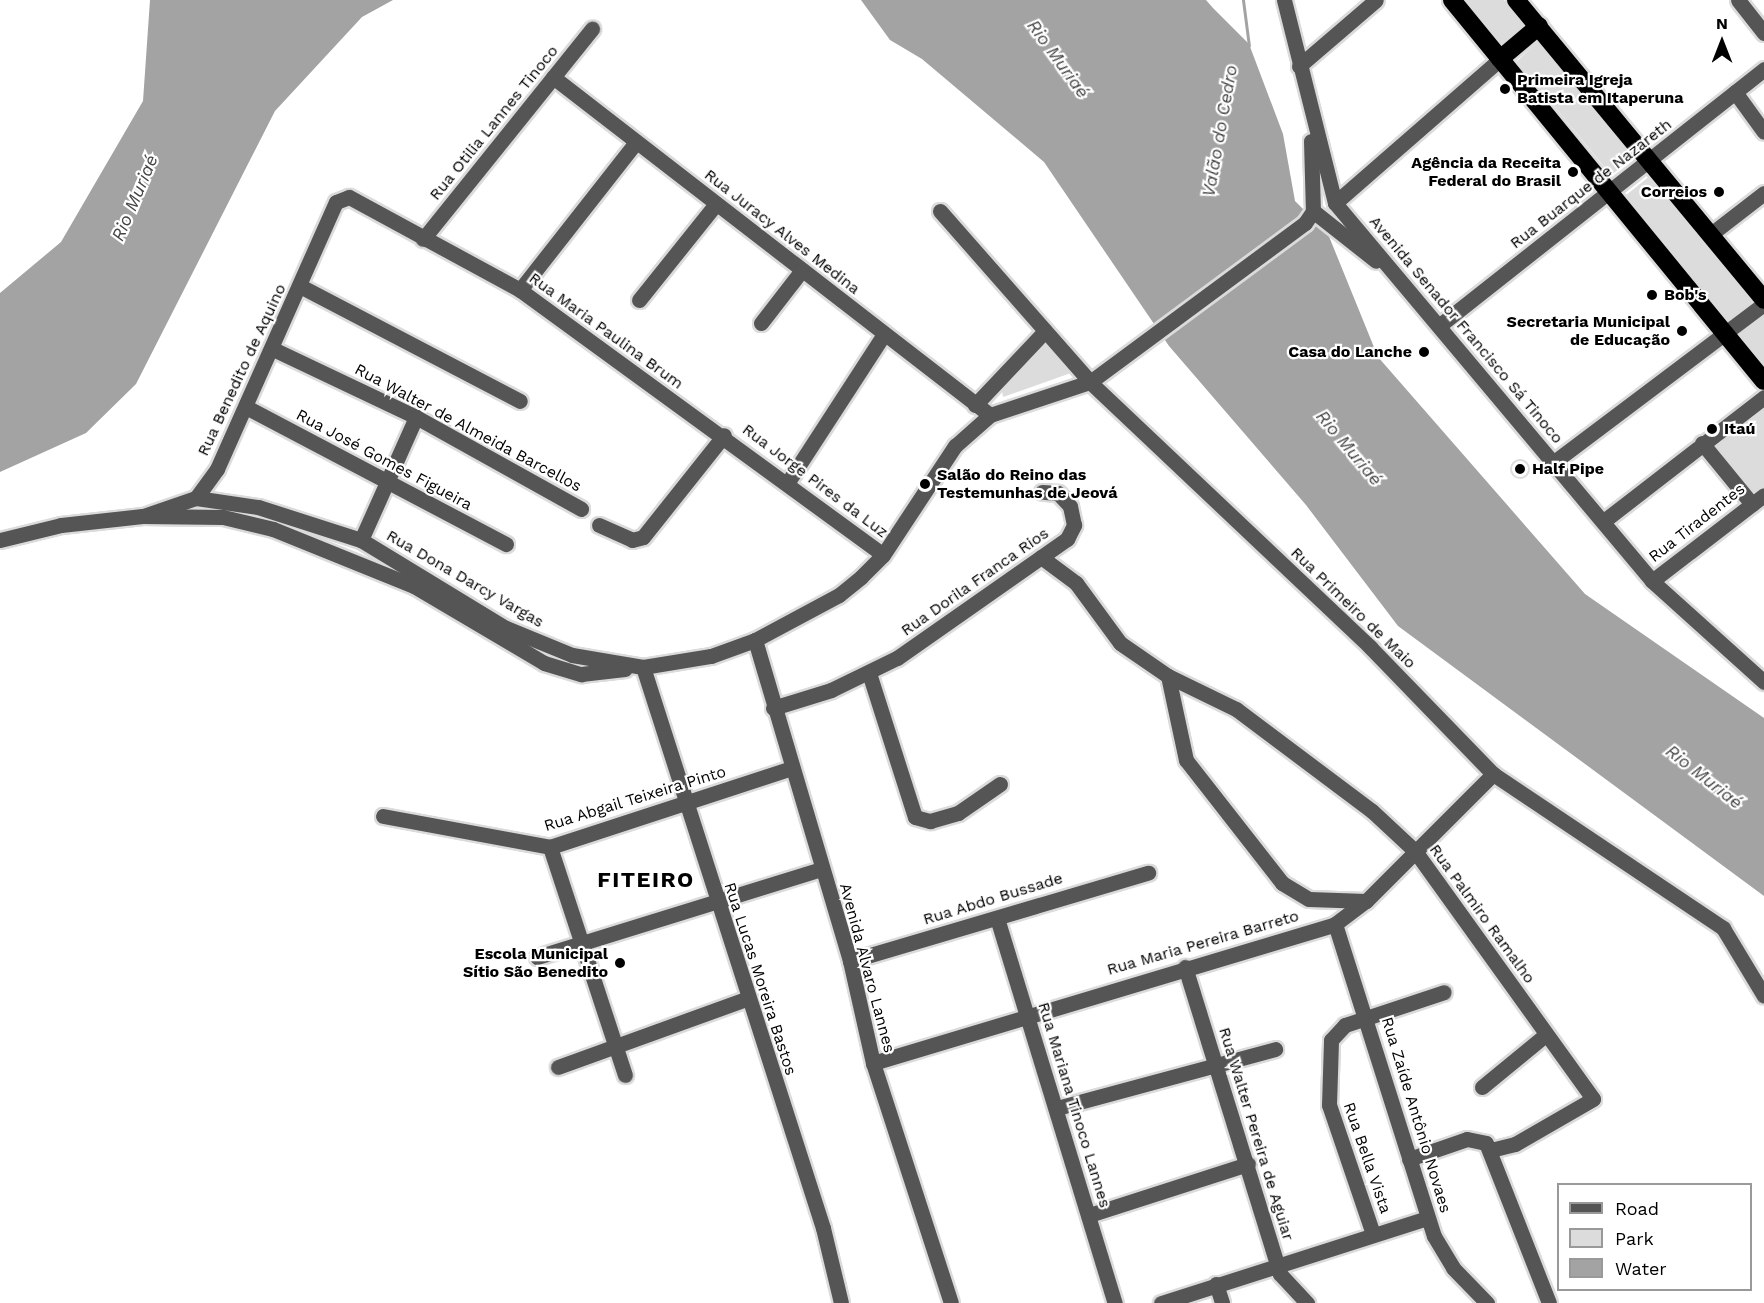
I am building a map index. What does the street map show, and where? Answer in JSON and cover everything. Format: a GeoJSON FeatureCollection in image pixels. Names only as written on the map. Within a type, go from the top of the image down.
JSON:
{"type":"FeatureCollection","features":[{"type":"Feature","properties":{"kind":"highway"},"geometry":{"type":"LineString","coordinates":[[1452,0],[1764,381]]}},
{"type":"Feature","properties":{"kind":"highway"},"geometry":{"type":"LineString","coordinates":[[1516,0],[1711,234],[1764,302]]}},
{"type":"Feature","properties":{"kind":"highway"},"geometry":{"type":"LineString","coordinates":[[1500,59],[1539,26]]}},
{"type":"Feature","properties":{"kind":"street","name":"Avenida Senador Francisco Sá Tinoco"},"geometry":{"type":"LineString","coordinates":[[1284,0],[1311,117],[1335,203],[1390,271],[1440,325],[1605,520],[1652,581],[1764,682]]}},
{"type":"Feature","properties":{"kind":"street"},"geometry":{"type":"LineString","coordinates":[[1299,66],[1376,0]]}},
{"type":"Feature","properties":{"kind":"street"},"geometry":{"type":"LineString","coordinates":[[1738,0],[1764,33]]}},
{"type":"Feature","properties":{"kind":"street","name":"Rua Otilia Lannes Tinoco"},"geometry":{"type":"LineString","coordinates":[[423,239],[592,29]]}},
{"type":"Feature","properties":{"kind":"street"},"geometry":{"type":"LineString","coordinates":[[1335,203],[1500,59]]}},
{"type":"Feature","properties":{"kind":"street","name":"Rua Buarque de Nazareth"},"geometry":{"type":"LineString","coordinates":[[1440,325],[1611,193],[1764,69]]}},
{"type":"Feature","properties":{"kind":"street","name":"Rua Juracy Alves Medina"},"geometry":{"type":"LineString","coordinates":[[553,77],[715,205],[990,415]]}},
{"type":"Feature","properties":{"kind":"street"},"geometry":{"type":"LineString","coordinates":[[1735,92],[1764,132]]}},
{"type":"Feature","properties":{"kind":"street"},"geometry":{"type":"LineString","coordinates":[[1311,117],[1309,217],[1390,271]]}},
{"type":"Feature","properties":{"kind":"street"},"geometry":{"type":"LineString","coordinates":[[520,290],[636,142]]}},
{"type":"Feature","properties":{"kind":"street"},"geometry":{"type":"LineString","coordinates":[[1711,234],[1764,193]]}},
{"type":"Feature","properties":{"kind":"street","name":"Rua Maria Paulina Brum"},"geometry":{"type":"LineString","coordinates":[[336,201],[349,197],[520,290],[724,435]]}},
{"type":"Feature","properties":{"kind":"street","name":"Rua Benedito de Aquino"},"geometry":{"type":"LineString","coordinates":[[196,498],[217,469],[273,349],[336,201]]}},
{"type":"Feature","properties":{"kind":"street"},"geometry":{"type":"LineString","coordinates":[[639,300],[715,205]]}},
{"type":"Feature","properties":{"kind":"street","name":"Rua Primeiro de Maio"},"geometry":{"type":"LineString","coordinates":[[940,211],[1090,382],[1370,647],[1493,774],[1723,928],[1764,996]]}},
{"type":"Feature","properties":{"kind":"street","name":"Rua Dona Darcy Vargas"},"geometry":{"type":"LineString","coordinates":[[196,498],[258,507],[362,540],[526,638],[572,655],[643,667],[711,656],[754,640],[838,596],[883,555],[955,446],[990,415],[1090,382],[1309,217]]}},
{"type":"Feature","properties":{"kind":"street"},"geometry":{"type":"LineString","coordinates":[[761,323],[802,270]]}},
{"type":"Feature","properties":{"kind":"street"},"geometry":{"type":"LineString","coordinates":[[300,286],[520,401]]}},
{"type":"Feature","properties":{"kind":"street"},"geometry":{"type":"LineString","coordinates":[[1554,462],[1726,334],[1764,302]]}},
{"type":"Feature","properties":{"kind":"street"},"geometry":{"type":"LineString","coordinates":[[975,405],[1045,331]]}},
{"type":"Feature","properties":{"kind":"street"},"geometry":{"type":"LineString","coordinates":[[788,482],[884,334]]}},
{"type":"Feature","properties":{"kind":"street","name":"Rua Walter de Almeida Barcellos"},"geometry":{"type":"LineString","coordinates":[[273,349],[416,417],[581,509]]}},
{"type":"Feature","properties":{"kind":"street"},"geometry":{"type":"LineString","coordinates":[[1605,520],[1701,443],[1764,397]]}},
{"type":"Feature","properties":{"kind":"street","name":"Rua José Gomes Figueira"},"geometry":{"type":"LineString","coordinates":[[246,407],[385,483],[506,544]]}},
{"type":"Feature","properties":{"kind":"street"},"geometry":{"type":"LineString","coordinates":[[362,540],[385,483],[416,417]]}},
{"type":"Feature","properties":{"kind":"street"},"geometry":{"type":"LineString","coordinates":[[599,525],[632,540],[644,537],[724,435]]}},
{"type":"Feature","properties":{"kind":"street","name":"Rua Jorge Pires da Luz"},"geometry":{"type":"LineString","coordinates":[[724,435],[883,555]]}},
{"type":"Feature","properties":{"kind":"street"},"geometry":{"type":"LineString","coordinates":[[1701,443],[1758,499]]}},
{"type":"Feature","properties":{"kind":"street","name":"Rua Dorila Franca Rios"},"geometry":{"type":"LineString","coordinates":[[773,708],[869,673],[949,626],[1067,539],[1074,525],[1065,499],[1042,492]]}},
{"type":"Feature","properties":{"kind":"street"},"geometry":{"type":"LineString","coordinates":[[143,516],[196,498]]}},
{"type":"Feature","properties":{"kind":"street","name":"Rua Tiradentes"},"geometry":{"type":"LineString","coordinates":[[1652,581],[1758,499]]}},
{"type":"Feature","properties":{"kind":"street"},"geometry":{"type":"LineString","coordinates":[[0,540],[61,525],[143,516],[223,517],[273,529],[414,586],[509,646],[562,670],[602,673],[643,667]]}},
{"type":"Feature","properties":{"kind":"street","name":"Rua Palmiro Ramalho"},"geometry":{"type":"LineString","coordinates":[[1041,557],[1076,583],[1120,643],[1168,676],[1236,710],[1372,811],[1415,851],[1467,918],[1544,1036],[1593,1099],[1515,1144],[1491,1150]]}},
{"type":"Feature","properties":{"kind":"street","name":"Avenida Alvaro Lannes"},"geometry":{"type":"LineString","coordinates":[[754,640],[850,961],[873,1063],[951,1303]]}},
{"type":"Feature","properties":{"kind":"street","name":"Rua Lucas Moreira Bastos"},"geometry":{"type":"LineString","coordinates":[[643,667],[746,999],[823,1228],[841,1303]]}},
{"type":"Feature","properties":{"kind":"street"},"geometry":{"type":"LineString","coordinates":[[869,673],[915,817],[930,821],[957,813],[1000,784]]}},
{"type":"Feature","properties":{"kind":"street"},"geometry":{"type":"LineString","coordinates":[[1168,676],[1186,760],[1260,858],[1282,883],[1309,899],[1366,901]]}},
{"type":"Feature","properties":{"kind":"street","name":"Rua Abgail Teixeira Pinto"},"geometry":{"type":"LineString","coordinates":[[383,816],[549,848],[791,768]]}},
{"type":"Feature","properties":{"kind":"street","name":"Rua Maria Pereira Barreto"},"geometry":{"type":"LineString","coordinates":[[873,1063],[1027,1014],[1335,924],[1366,901],[1493,774]]}},
{"type":"Feature","properties":{"kind":"street"},"geometry":{"type":"LineString","coordinates":[[549,848],[578,944],[625,1075]]}},
{"type":"Feature","properties":{"kind":"street"},"geometry":{"type":"LineString","coordinates":[[537,957],[715,899],[822,869]]}},
{"type":"Feature","properties":{"kind":"street","name":"Rua Abdo Bussade"},"geometry":{"type":"LineString","coordinates":[[850,961],[1148,873]]}},
{"type":"Feature","properties":{"kind":"street","name":"Rua Mariana Tinoco Lannes"},"geometry":{"type":"LineString","coordinates":[[997,918],[1115,1303]]}},
{"type":"Feature","properties":{"kind":"street","name":"Rua Zaíde Antônio Novaes"},"geometry":{"type":"LineString","coordinates":[[1335,924],[1368,1018],[1427,1218],[1441,1251],[1487,1303]]}},
{"type":"Feature","properties":{"kind":"street","name":"Rua Walter Pereira de Aguiar"},"geometry":{"type":"LineString","coordinates":[[1185,967],[1248,1164],[1282,1280],[1306,1303]]}},
{"type":"Feature","properties":{"kind":"street","name":"Rua Bella Vista"},"geometry":{"type":"LineString","coordinates":[[1373,1234],[1327,1090],[1335,1032],[1444,992]]}},
{"type":"Feature","properties":{"kind":"street"},"geometry":{"type":"LineString","coordinates":[[558,1067],[746,999]]}},
{"type":"Feature","properties":{"kind":"street"},"geometry":{"type":"LineString","coordinates":[[1482,1087],[1544,1036]]}},
{"type":"Feature","properties":{"kind":"street"},"geometry":{"type":"LineString","coordinates":[[1057,1108],[1275,1049]]}},
{"type":"Feature","properties":{"kind":"street"},"geometry":{"type":"LineString","coordinates":[[1409,1159],[1467,1139],[1486,1143],[1491,1150],[1549,1303]]}},
{"type":"Feature","properties":{"kind":"street"},"geometry":{"type":"LineString","coordinates":[[1089,1215],[1248,1164]]}},
{"type":"Feature","properties":{"kind":"street"},"geometry":{"type":"LineString","coordinates":[[1161,1303],[1427,1218]]}},
{"type":"Feature","properties":{"kind":"street"},"geometry":{"type":"LineString","coordinates":[[1216,1284],[1222,1303]]}},
{"type":"Feature","properties":{"kind":"green space"},"geometry":{"type":"Polygon","coordinates":[[[1466,0],[1504,0],[1526,28],[1504,47],[1466,0]]]}},
{"type":"Feature","properties":{"kind":"green space"},"geometry":{"type":"Polygon","coordinates":[[[1541,39],[1638,155],[1611,175],[1517,61],[1541,39]]]}},
{"type":"Feature","properties":{"kind":"green space"},"geometry":{"type":"Polygon","coordinates":[[[1651,175],[1753,301],[1727,322],[1625,196],[1651,175]]]}},
{"type":"Feature","properties":{"kind":"green space"},"geometry":{"type":"Polygon","coordinates":[[[1762,313],[1764,315],[1764,364],[1738,332],[1762,313]]]}},
{"type":"Feature","properties":{"kind":"green space"},"geometry":{"type":"Polygon","coordinates":[[[1043,342],[1071,363],[1071,373],[1003,397],[1001,384],[1043,342]]]}},
{"type":"Feature","properties":{"kind":"green space"},"geometry":{"type":"Polygon","coordinates":[[[1764,401],[1764,492],[1754,500],[1709,445],[1764,401]]]}},
{"type":"Feature","properties":{"kind":"green space","name":"Half Pipe"},"geometry":{"type":"Polygon","coordinates":[[[1520,459],[1527,462],[1530,469],[1527,476],[1520,479],[1513,476],[1510,469],[1513,462],[1520,459]]]}},
{"type":"Feature","properties":{"kind":"water","name":"Rio Muriaé"},"geometry":{"type":"Polygon","coordinates":[[[150,0],[393,0],[362,17],[275,111],[136,384],[86,433],[0,472],[0,293],[61,242],[143,101],[150,0]]]}},
{"type":"Feature","properties":{"kind":"water","name":"Rio Muriaé"},"geometry":{"type":"Polygon","coordinates":[[[861,0],[1206,0],[1249,44],[1283,134],[1295,201],[1328,234],[1378,357],[1585,594],[1764,718],[1764,896],[1398,626],[1306,505],[1169,346],[1044,162],[922,59],[890,40],[861,0]]]}},
{"type":"Feature","properties":{"kind":"waterway","name":"Valão do Cedro"},"geometry":{"type":"LineString","coordinates":[[1243,0],[1249,46]]}},
{"type":"Feature","properties":{"kind":"place","name":"Primeira Igreja Batista em Itaperuna"},"geometry":{"type":"Point","coordinates":[1505,89]}},
{"type":"Feature","properties":{"kind":"place","name":"Agência da Receita Federal do Brasil"},"geometry":{"type":"Point","coordinates":[1573,172]}},
{"type":"Feature","properties":{"kind":"place","name":"Correios"},"geometry":{"type":"Point","coordinates":[1719,192]}},
{"type":"Feature","properties":{"kind":"place","name":"Bob's"},"geometry":{"type":"Point","coordinates":[1652,295]}},
{"type":"Feature","properties":{"kind":"place","name":"Secretaria Municipal de Educação"},"geometry":{"type":"Point","coordinates":[1682,331]}},
{"type":"Feature","properties":{"kind":"place","name":"Casa do Lanche"},"geometry":{"type":"Point","coordinates":[1424,352]}},
{"type":"Feature","properties":{"kind":"place","name":"Itaú"},"geometry":{"type":"Point","coordinates":[1712,429]}},
{"type":"Feature","properties":{"kind":"place","name":"Half Pipe"},"geometry":{"type":"Point","coordinates":[1520,469]}},
{"type":"Feature","properties":{"kind":"place","name":"Salão do Reino das Testemunhas de Jeová"},"geometry":{"type":"Point","coordinates":[925,484]}},
{"type":"Feature","properties":{"kind":"place","name":"Escola Municipal Sítio São Benedito"},"geometry":{"type":"Point","coordinates":[620,963]}},
{"type":"Feature","properties":{"kind":"district","name":"FITEIRO"},"geometry":{"type":"Point","coordinates":[646,880]}}]}
